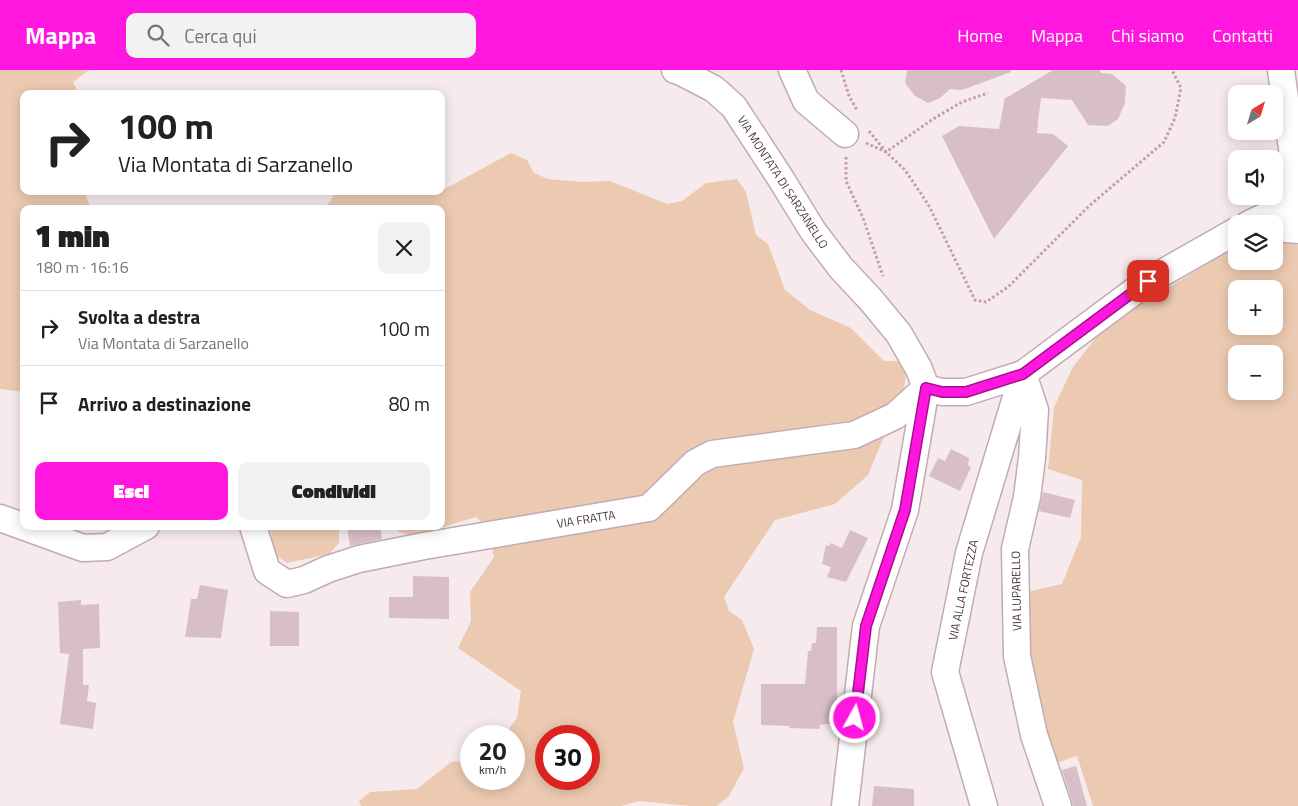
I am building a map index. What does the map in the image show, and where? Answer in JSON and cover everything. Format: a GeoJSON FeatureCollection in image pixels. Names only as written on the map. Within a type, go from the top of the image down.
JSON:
{"type":"FeatureCollection","features":[{"type":"Feature","properties":{"kind":"street","name":"VIA MONTATA DI SARZANELLO"},"geometry":{"type":"LineString","coordinates":[[675,70],[714,89],[734,107],[813,231],[841,268],[899,334],[920,369],[926,388]]}},
{"type":"Feature","properties":{"kind":"street"},"geometry":{"type":"LineString","coordinates":[[792,70],[806,101],[845,134]]}},
{"type":"Feature","properties":{"kind":"street"},"geometry":{"type":"LineString","coordinates":[[1270,215],[1295,204],[1295,170],[1281,70]]}},
{"type":"Feature","properties":{"kind":"street"},"geometry":{"type":"LineString","coordinates":[[1283,229],[1298,230]]}},
{"type":"Feature","properties":{"kind":"street"},"geometry":{"type":"LineString","coordinates":[[845,806],[866,626],[905,510],[926,388],[942,392],[966,392],[1023,374],[1148,281],[1228,236]]}},
{"type":"Feature","properties":{"kind":"street","name":"VIA ALLA FORTEZZA"},"geometry":{"type":"LineString","coordinates":[[984,806],[945,672],[969,553],[1023,374]]}},
{"type":"Feature","properties":{"kind":"street","name":"VIA LUPARELLO"},"geometry":{"type":"LineString","coordinates":[[1023,374],[1035,410],[1027,497],[1015,549],[1018,656],[1034,735],[1058,806]]}},
{"type":"Feature","properties":{"kind":"street","name":"VIA FRATTA"},"geometry":{"type":"LineString","coordinates":[[254,530],[267,571],[286,584],[304,580],[359,558],[649,508],[696,463],[712,454],[854,435],[895,416],[926,388]]}},
{"type":"Feature","properties":{"kind":"street"},"geometry":{"type":"LineString","coordinates":[[0,518],[20,525]]}},
{"type":"Feature","properties":{"kind":"street"},"geometry":{"type":"LineString","coordinates":[[33,530],[83,548],[107,547],[139,530]]}},
{"type":"Feature","properties":{"kind":"path"},"geometry":{"type":"LineString","coordinates":[[905,170],[928,204],[975,300],[986,302],[1008,287],[1090,206],[1164,142],[1175,118],[1181,88],[1172,70]]}},
{"type":"Feature","properties":{"kind":"path"},"geometry":{"type":"LineString","coordinates":[[886,284],[863,218],[846,181],[845,134],[886,152],[933,119],[962,102],[988,93]]}},
{"type":"Feature","properties":{"kind":"shaded area"},"geometry":{"type":"Polygon","coordinates":[[[0,70],[89,70],[73,82],[77,90],[20,90],[20,195],[86,195],[90,205],[20,205],[20,392],[0,389],[0,70]]]}},
{"type":"Feature","properties":{"kind":"shaded area"},"geometry":{"type":"Polygon","coordinates":[[[511,153],[527,160],[534,173],[548,179],[582,182],[610,181],[667,204],[682,201],[706,183],[737,179],[746,192],[756,235],[768,244],[785,290],[810,310],[851,328],[884,361],[899,361],[906,374],[904,389],[868,475],[835,504],[775,520],[724,597],[729,611],[742,620],[754,649],[733,722],[744,768],[729,796],[717,806],[691,806],[639,801],[621,806],[361,806],[359,801],[370,792],[417,789],[451,762],[460,761],[460,790],[525,790],[525,725],[512,725],[517,718],[521,691],[458,648],[471,621],[470,592],[494,557],[487,527],[476,517],[445,526],[445,205],[327,205],[333,195],[445,195],[445,189],[511,153]]]}},
{"type":"Feature","properties":{"kind":"shaded area"},"geometry":{"type":"Polygon","coordinates":[[[1283,243],[1298,245],[1298,806],[1093,806],[1077,756],[1056,763],[1023,653],[1022,593],[1062,584],[1081,537],[1082,480],[1048,469],[1054,407],[1073,367],[1105,326],[1228,251],[1228,270],[1283,270],[1283,243]]]}},
{"type":"Feature","properties":{"kind":"shaded area"},"geometry":{"type":"Polygon","coordinates":[[[271,530],[339,530],[339,543],[329,554],[287,563],[275,555],[271,530]]]}},
{"type":"Feature","properties":{"kind":"shaded area"},"geometry":{"type":"Polygon","coordinates":[[[398,530],[433,530],[413,536],[398,530]]]}},
{"type":"Feature","properties":{"kind":"building"},"geometry":{"type":"Polygon","coordinates":[[[907,70],[1011,70],[1011,72],[962,90],[950,89],[940,98],[928,103],[915,96],[905,83],[907,70]]]}},
{"type":"Feature","properties":{"kind":"building"},"geometry":{"type":"Polygon","coordinates":[[[1053,70],[1100,70],[1101,73],[1112,74],[1126,86],[1125,103],[1118,119],[1108,126],[1088,125],[1072,100],[1041,98],[1037,133],[1053,134],[1068,146],[994,239],[942,136],[959,126],[999,129],[1005,97],[1053,70]]]}},
{"type":"Feature","properties":{"kind":"building"},"geometry":{"type":"Polygon","coordinates":[[[951,449],[969,458],[968,465],[971,467],[960,491],[929,476],[938,458],[945,461],[951,449]]]}},
{"type":"Feature","properties":{"kind":"building"},"geometry":{"type":"Polygon","coordinates":[[[1043,492],[1075,500],[1070,518],[1039,511],[1043,492]]]}},
{"type":"Feature","properties":{"kind":"building"},"geometry":{"type":"Polygon","coordinates":[[[348,530],[381,530],[382,539],[350,546],[348,530]]]}},
{"type":"Feature","properties":{"kind":"building"},"geometry":{"type":"Polygon","coordinates":[[[850,530],[868,538],[846,582],[827,577],[831,567],[822,564],[826,545],[829,546],[831,543],[842,548],[850,530]]]}},
{"type":"Feature","properties":{"kind":"building"},"geometry":{"type":"Polygon","coordinates":[[[413,576],[449,577],[449,619],[389,618],[389,597],[413,597],[413,576]]]}},
{"type":"Feature","properties":{"kind":"building"},"geometry":{"type":"Polygon","coordinates":[[[200,585],[228,590],[221,638],[185,637],[191,599],[197,599],[200,585]]]}},
{"type":"Feature","properties":{"kind":"building"},"geometry":{"type":"Polygon","coordinates":[[[81,600],[81,605],[99,604],[100,648],[83,649],[83,685],[89,685],[87,701],[96,703],[93,729],[60,724],[69,654],[60,653],[58,602],[81,600]]]}},
{"type":"Feature","properties":{"kind":"building"},"geometry":{"type":"Polygon","coordinates":[[[270,611],[299,612],[299,646],[270,646],[270,611]]]}},
{"type":"Feature","properties":{"kind":"building"},"geometry":{"type":"Polygon","coordinates":[[[817,627],[837,627],[837,716],[835,723],[820,725],[819,729],[761,725],[761,684],[805,684],[808,651],[811,651],[812,643],[816,643],[817,627]]]}},
{"type":"Feature","properties":{"kind":"building"},"geometry":{"type":"Polygon","coordinates":[[[1076,766],[1087,806],[1073,806],[1062,770],[1076,766]]]}},
{"type":"Feature","properties":{"kind":"building"},"geometry":{"type":"Polygon","coordinates":[[[874,786],[914,789],[914,806],[872,806],[874,786]]]}},
{"type":"Feature","properties":{"kind":"route"},"geometry":{"type":"LineString","coordinates":[[855,718],[866,626],[905,510],[926,388],[942,392],[966,392],[1023,374],[1148,281]]}}]}
